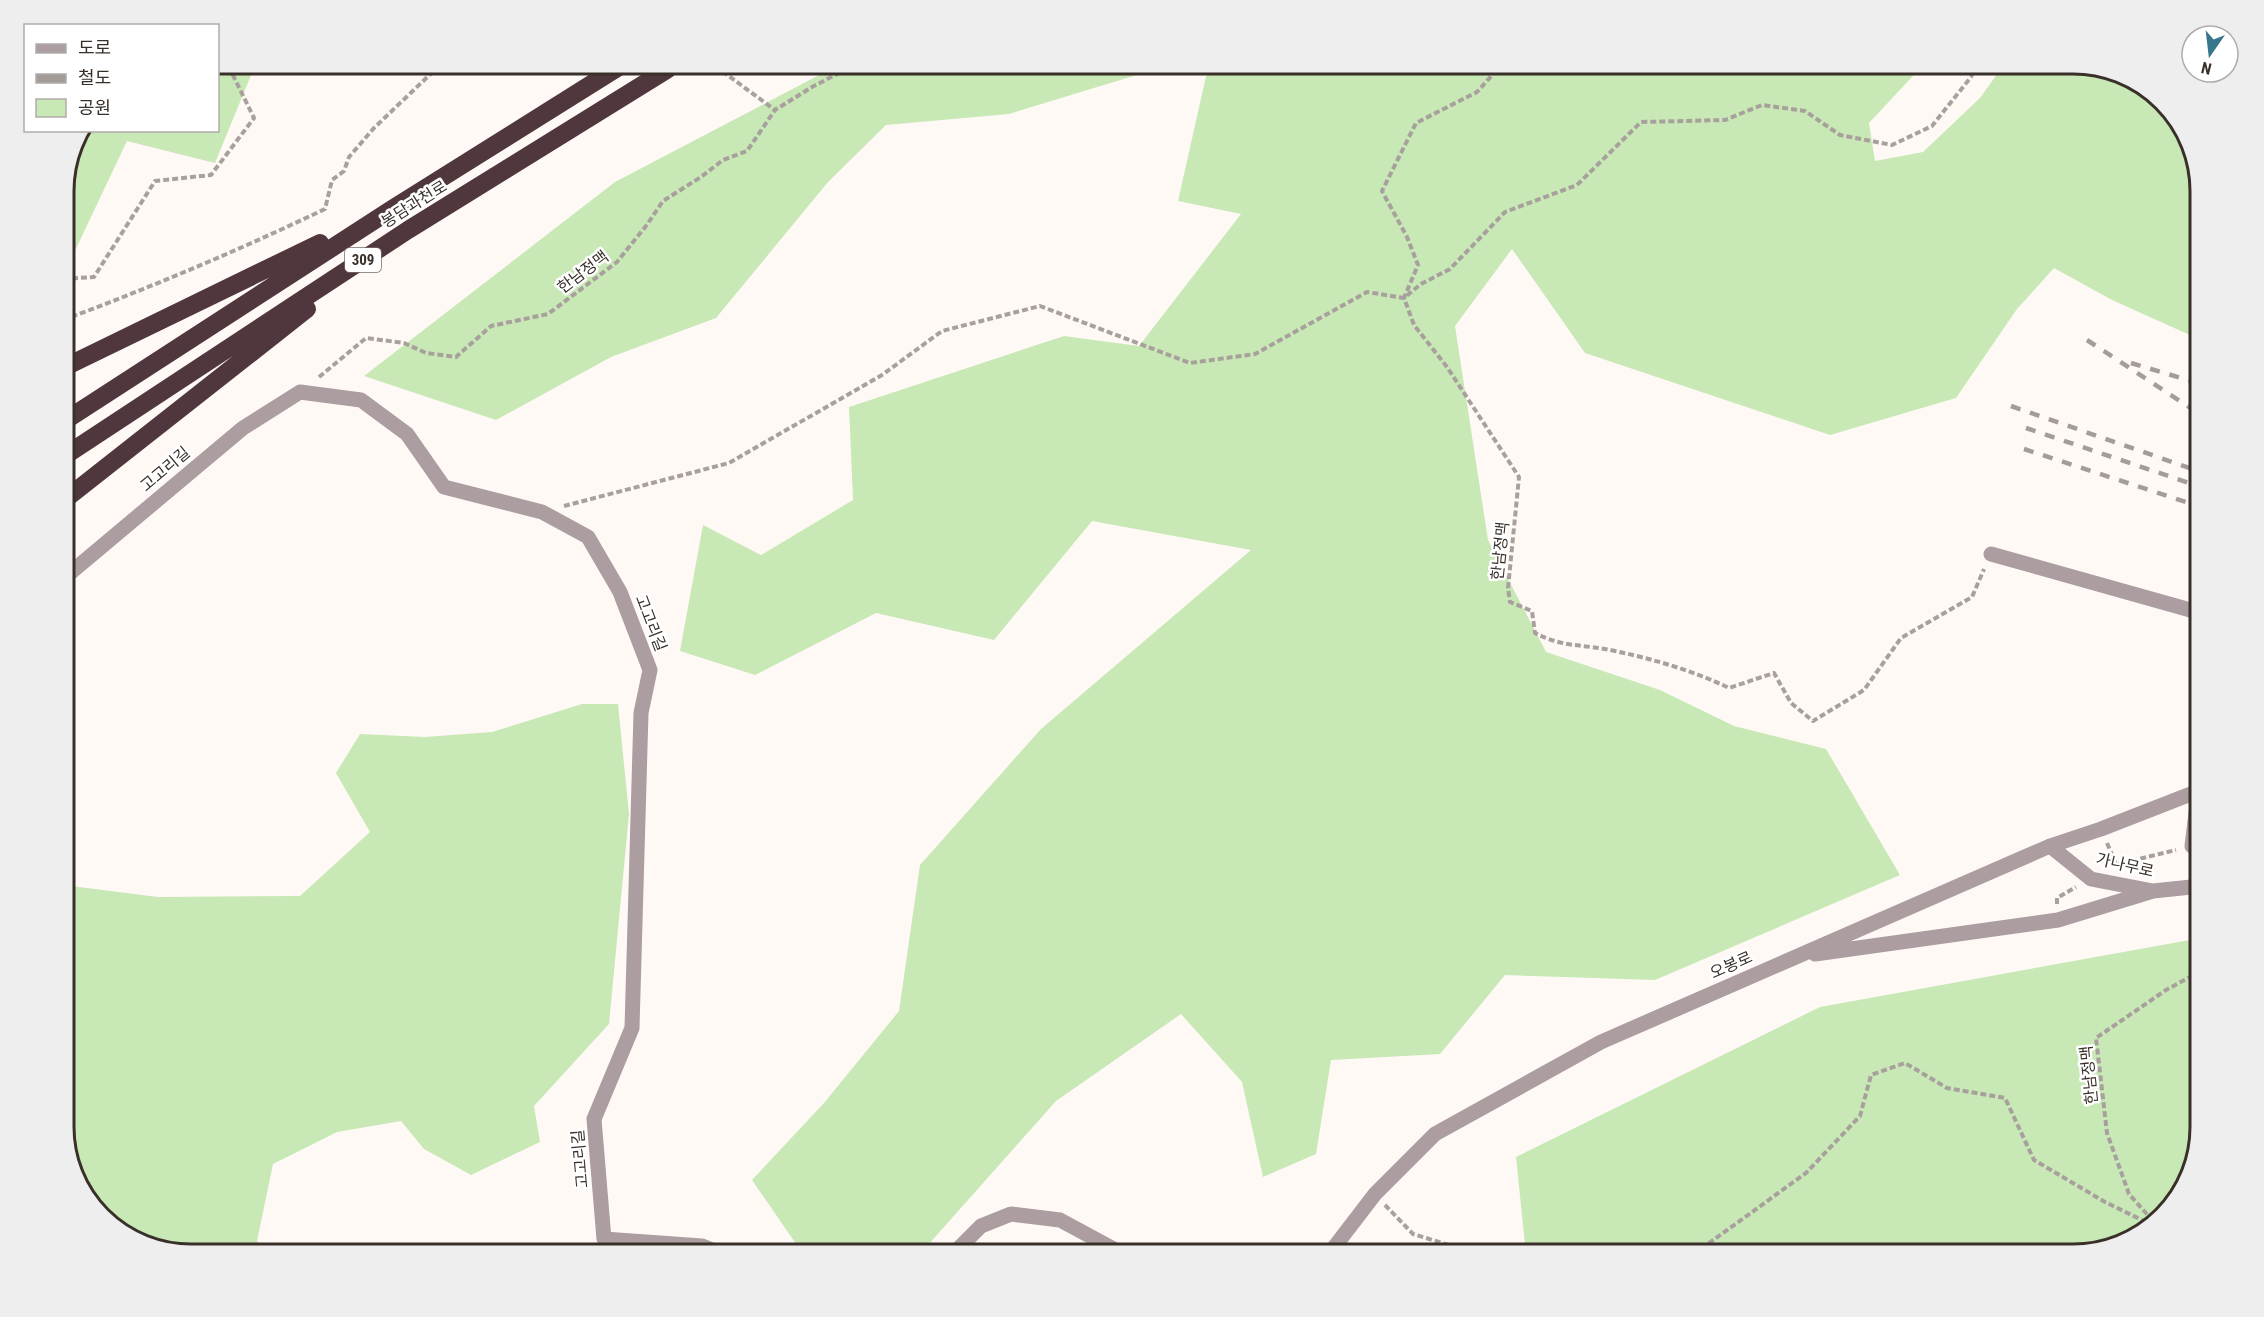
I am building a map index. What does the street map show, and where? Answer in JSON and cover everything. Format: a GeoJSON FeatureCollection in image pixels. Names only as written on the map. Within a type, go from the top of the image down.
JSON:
{"type":"FeatureCollection","features":[{"type":"Feature","properties":{"kind":"highway","name":"봉담과천로"},"geometry":{"type":"LineString","coordinates":[[74,415],[392,209],[607,74]]}},
{"type":"Feature","properties":{"kind":"highway","name":"봉담과천로"},"geometry":{"type":"LineString","coordinates":[[74,450],[408,230],[660,74]]}},
{"type":"Feature","properties":{"kind":"highway"},"geometry":{"type":"LineString","coordinates":[[74,363],[392,209]]}},
{"type":"Feature","properties":{"kind":"highway"},"geometry":{"type":"LineString","coordinates":[[74,492],[408,230]]}},
{"type":"Feature","properties":{"kind":"street","name":"고고리길"},"geometry":{"type":"LineString","coordinates":[[74,570],[243,428],[300,392],[362,400],[407,434],[444,487],[542,512],[588,537],[620,592],[650,670],[641,713],[632,1028],[594,1119],[604,1239],[674,1244]]}},
{"type":"Feature","properties":{"kind":"street"},"geometry":{"type":"LineString","coordinates":[[1991,554],[2190,610]]}},
{"type":"Feature","properties":{"kind":"street","name":"오봉로"},"geometry":{"type":"LineString","coordinates":[[1337,1244],[1375,1194],[1435,1134],[1601,1042],[2050,846],[2190,794]]}},
{"type":"Feature","properties":{"kind":"street","name":"가나무로"},"geometry":{"type":"LineString","coordinates":[[2050,846],[2091,879],[2152,891],[2190,887]]}},
{"type":"Feature","properties":{"kind":"street"},"geometry":{"type":"LineString","coordinates":[[1794,957],[2058,920],[2152,891]]}},
{"type":"Feature","properties":{"kind":"street"},"geometry":{"type":"LineString","coordinates":[[963,1244],[981,1226],[1011,1214],[1060,1220],[1104,1244]]}},
{"type":"Feature","properties":{"kind":"path"},"geometry":{"type":"LineString","coordinates":[[74,278],[94,277],[155,181],[212,175],[254,118],[232,74]]}},
{"type":"Feature","properties":{"kind":"path"},"geometry":{"type":"LineString","coordinates":[[74,316],[182,274],[325,209],[332,180],[344,171],[349,157],[374,128],[430,74]]}},
{"type":"Feature","properties":{"kind":"path"},"geometry":{"type":"LineString","coordinates":[[726,74],[775,110]]}},
{"type":"Feature","properties":{"kind":"path","name":"한남정맥"},"geometry":{"type":"LineString","coordinates":[[300,392],[366,338],[404,343],[426,353],[456,357],[490,326],[548,314],[617,262],[663,201],[723,160],[747,151],[775,110],[812,87],[839,74]]}},
{"type":"Feature","properties":{"kind":"path"},"geometry":{"type":"LineString","coordinates":[[1404,298],[1418,266],[1407,237],[1382,191],[1416,123],[1477,92],[1493,74]]}},
{"type":"Feature","properties":{"kind":"path"},"geometry":{"type":"LineString","coordinates":[[542,512],[729,463],[882,375],[942,331],[1040,306],[1190,363],[1255,354],[1366,292],[1404,298],[1421,284],[1450,268],[1505,212],[1577,185],[1641,122],[1725,120],[1762,105],[1805,111],[1840,135],[1892,145],[1932,126],[1972,74]]}},
{"type":"Feature","properties":{"kind":"path","name":"한남정맥"},"geometry":{"type":"LineString","coordinates":[[1404,298],[1414,325],[1448,367],[1519,477],[1508,588],[1510,602],[1532,611],[1535,633],[1548,640],[1564,645],[1614,651],[1646,659],[1709,678],[1729,688],[1774,673],[1791,703],[1813,721],[1864,690],[1901,638],[1972,597],[1991,554]]}},
{"type":"Feature","properties":{"kind":"path","name":"한남정맥"},"geometry":{"type":"LineString","coordinates":[[2148,1216],[2129,1194],[2107,1133],[2096,1038],[2166,990],[2190,977]]}},
{"type":"Feature","properties":{"kind":"path"},"geometry":{"type":"LineString","coordinates":[[1708,1244],[1806,1173],[1860,1116],[1871,1074],[1905,1063],[1947,1088],[2005,1098],[2034,1160],[2105,1202],[2143,1220]]}},
{"type":"Feature","properties":{"kind":"path"},"geometry":{"type":"LineString","coordinates":[[1375,1194],[1413,1234],[1446,1244]]}},
{"type":"Feature","properties":{"kind":"green space"},"geometry":{"type":"Polygon","coordinates":[[[219,74],[251,74],[215,163],[127,141],[74,253],[74,183],[77,160],[89,132],[219,132],[219,74]]]}},
{"type":"Feature","properties":{"kind":"green space"},"geometry":{"type":"Polygon","coordinates":[[[821,74],[1140,74],[1009,114],[886,125],[828,182],[716,318],[611,357],[496,420],[364,376],[615,182],[821,74]]]}},
{"type":"Feature","properties":{"kind":"green space"},"geometry":{"type":"Polygon","coordinates":[[[1207,74],[1915,74],[1869,123],[1875,161],[1923,152],[1980,98],[1997,74],[2089,75],[2118,82],[2139,93],[2171,125],[2184,153],[2190,183],[2190,335],[2112,300],[2054,268],[2017,309],[1956,398],[1830,435],[1585,353],[1512,249],[1455,326],[1488,540],[1546,652],[1660,690],[1734,726],[1826,749],[1900,875],[1655,980],[1505,975],[1440,1054],[1331,1060],[1316,1154],[1263,1177],[1242,1082],[1181,1014],[1056,1101],[929,1244],[796,1244],[752,1180],[824,1103],[899,1011],[920,865],[1041,729],[1251,550],[1092,521],[994,640],[876,613],[755,675],[680,651],[703,525],[761,555],[853,500],[849,407],[1064,336],[1139,346],[1241,214],[1178,201],[1207,74]]]}},
{"type":"Feature","properties":{"kind":"green space"},"geometry":{"type":"Polygon","coordinates":[[[582,704],[618,704],[629,814],[609,1024],[534,1106],[540,1142],[471,1175],[424,1149],[401,1121],[337,1132],[273,1164],[257,1241],[260,1244],[190,1244],[160,1240],[132,1228],[119,1219],[98,1198],[89,1185],[82,1171],[76,1149],[74,1134],[74,886],[158,897],[300,896],[370,832],[336,773],[360,734],[425,737],[492,732],[582,704]]]}},
{"type":"Feature","properties":{"kind":"green space"},"geometry":{"type":"Polygon","coordinates":[[[2190,940],[2190,1126],[2187,1157],[2182,1171],[2166,1198],[2145,1219],[2132,1228],[2104,1240],[2074,1244],[1525,1244],[1516,1157],[1820,1007],[2190,940]]]}},
{"type":"Feature","properties":{"kind":"railway"},"geometry":{"type":"LineString","coordinates":[[2087,340],[2190,408]]}},
{"type":"Feature","properties":{"kind":"railway"},"geometry":{"type":"LineString","coordinates":[[2131,363],[2190,381]]}},
{"type":"Feature","properties":{"kind":"railway"},"geometry":{"type":"LineString","coordinates":[[2011,406],[2190,468]]}},
{"type":"Feature","properties":{"kind":"railway"},"geometry":{"type":"LineString","coordinates":[[2026,428],[2190,483]]}},
{"type":"Feature","properties":{"kind":"railway"},"geometry":{"type":"LineString","coordinates":[[2024,449],[2190,503]]}}]}
